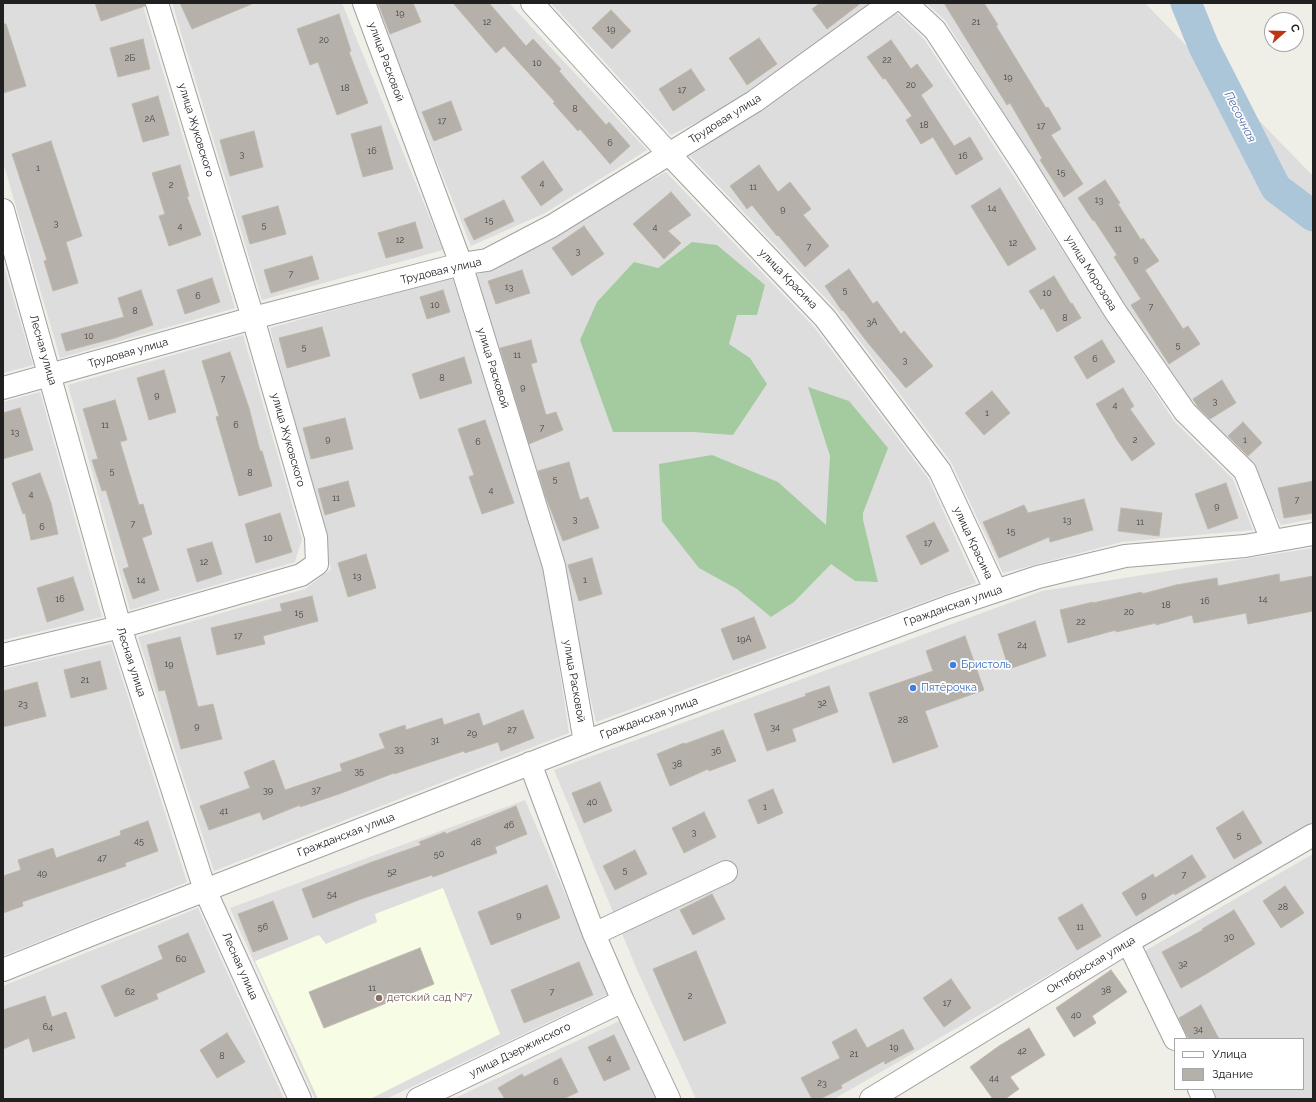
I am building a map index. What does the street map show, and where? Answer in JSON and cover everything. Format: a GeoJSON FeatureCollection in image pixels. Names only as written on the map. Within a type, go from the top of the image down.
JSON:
{"type":"FeatureCollection","features":[{"type":"Feature","properties":{"kind":"street","name":"улица Жуковского"},"geometry":{"type":"LineString","coordinates":[[3,655],[120,628],[301,575],[317,564],[316,537],[253,318],[157,3]]}},
{"type":"Feature","properties":{"kind":"street","name":"улица Расковой"},"geometry":{"type":"LineString","coordinates":[[364,3],[461,264],[554,566],[585,742]]}},
{"type":"Feature","properties":{"kind":"street","name":"улица Красина"},"geometry":{"type":"LineString","coordinates":[[532,3],[668,154],[825,318],[940,471],[996,591]]}},
{"type":"Feature","properties":{"kind":"street","name":"Трудовая улица"},"geometry":{"type":"LineString","coordinates":[[3,388],[253,318],[461,264],[487,260],[494,257],[552,226],[755,102],[890,3]]}},
{"type":"Feature","properties":{"kind":"street","name":"улица Морозова"},"geometry":{"type":"LineString","coordinates":[[906,3],[935,30],[1025,167],[1114,311],[1185,412],[1245,471],[1272,541]]}},
{"type":"Feature","properties":{"kind":"street","name":"Лесная улица"},"geometry":{"type":"LineString","coordinates":[[3,210],[120,628],[205,890],[300,1099]]}},
{"type":"Feature","properties":{"kind":"street","name":"Гражданская улица"},"geometry":{"type":"LineString","coordinates":[[3,970],[585,742],[941,610],[1038,577],[1125,556],[1245,546],[1313,534]]}},
{"type":"Feature","properties":{"kind":"street"},"geometry":{"type":"LineString","coordinates":[[530,763],[594,934],[623,1001],[669,1099]]}},
{"type":"Feature","properties":{"kind":"street","name":"Октябрьская улица"},"geometry":{"type":"LineString","coordinates":[[871,1099],[1128,942],[1313,835]]}},
{"type":"Feature","properties":{"kind":"street"},"geometry":{"type":"LineString","coordinates":[[594,934],[726,872]]}},
{"type":"Feature","properties":{"kind":"street"},"geometry":{"type":"LineString","coordinates":[[1128,942],[1175,1038]]}},
{"type":"Feature","properties":{"kind":"street","name":"улица Дзержинского"},"geometry":{"type":"LineString","coordinates":[[418,1099],[623,1001]]}},
{"type":"Feature","properties":{"kind":"street"},"geometry":{"type":"LineString","coordinates":[[1200,1090],[1204,1099]]}},
{"type":"Feature","properties":{"kind":"shaded area"},"geometry":{"type":"Polygon","coordinates":[[[3,3],[142,3],[235,308],[60,358],[3,162],[3,3]]]}},
{"type":"Feature","properties":{"kind":"shaded area"},"geometry":{"type":"Polygon","coordinates":[[[172,3],[342,3],[443,250],[262,300],[172,3]]]}},
{"type":"Feature","properties":{"kind":"shaded area"},"geometry":{"type":"Polygon","coordinates":[[[373,3],[509,3],[647,150],[545,213],[471,246],[373,3]]]}},
{"type":"Feature","properties":{"kind":"shaded area"},"geometry":{"type":"Polygon","coordinates":[[[551,3],[876,3],[754,94],[671,135],[551,3]]]}},
{"type":"Feature","properties":{"kind":"shaded area"},"geometry":{"type":"Polygon","coordinates":[[[926,3],[1145,3],[1313,176],[1313,519],[1281,525],[1254,474],[1184,400],[945,20],[926,3]]]}},
{"type":"Feature","properties":{"kind":"shaded area"},"geometry":{"type":"Polygon","coordinates":[[[894,10],[924,39],[1174,421],[1233,479],[1253,530],[1122,542],[1003,573],[951,462],[835,308],[690,156],[793,85],[894,10]]]}},
{"type":"Feature","properties":{"kind":"shaded area"},"geometry":{"type":"Polygon","coordinates":[[[666,172],[814,327],[928,478],[976,583],[596,722],[559,561],[472,278],[666,172]]]}},
{"type":"Feature","properties":{"kind":"shaded area"},"geometry":{"type":"Polygon","coordinates":[[[3,263],[33,365],[3,373],[3,263]]]}},
{"type":"Feature","properties":{"kind":"shaded area"},"geometry":{"type":"Polygon","coordinates":[[[452,277],[544,567],[569,733],[214,871],[138,637],[305,589],[331,569],[270,328],[452,277]]]}},
{"type":"Feature","properties":{"kind":"shaded area"},"geometry":{"type":"Polygon","coordinates":[[[243,335],[302,539],[295,562],[130,610],[68,385],[243,335]]]}},
{"type":"Feature","properties":{"kind":"shaded area"},"geometry":{"type":"Polygon","coordinates":[[[40,392],[102,617],[3,640],[3,402],[40,392]]]}},
{"type":"Feature","properties":{"kind":"shaded area"},"geometry":{"type":"Polygon","coordinates":[[[1313,548],[1313,822],[834,1099],[696,1099],[638,972],[554,770],[1042,591],[1313,548]]]}},
{"type":"Feature","properties":{"kind":"shaded area"},"geometry":{"type":"Polygon","coordinates":[[[111,644],[187,882],[3,956],[3,669],[111,644]]]}},
{"type":"Feature","properties":{"kind":"shaded area"},"geometry":{"type":"Polygon","coordinates":[[[525,800],[608,994],[386,1099],[315,1099],[230,908],[525,800]]]}},
{"type":"Feature","properties":{"kind":"shaded area"},"geometry":{"type":"Polygon","coordinates":[[[1313,854],[1313,1099],[1211,1099],[1206,1090],[1304,1090],[1304,1038],[1184,1038],[1145,951],[1313,854]]]}},
{"type":"Feature","properties":{"kind":"shaded area","name":"детский сад №7"},"geometry":{"type":"Polygon","coordinates":[[[443,888],[500,1034],[370,1099],[318,1099],[255,961],[319,935],[326,944],[377,922],[375,914],[443,888]]]}},
{"type":"Feature","properties":{"kind":"shaded area"},"geometry":{"type":"Polygon","coordinates":[[[198,908],[284,1099],[3,1099],[3,986],[198,908]]]}},
{"type":"Feature","properties":{"kind":"shaded area"},"geometry":{"type":"Polygon","coordinates":[[[630,1016],[666,1099],[453,1099],[630,1016]]]}},
{"type":"Feature","properties":{"kind":"green space"},"geometry":{"type":"Polygon","coordinates":[[[692,242],[717,245],[765,285],[757,315],[737,315],[729,344],[750,358],[767,384],[733,435],[693,432],[613,432],[580,340],[597,302],[634,262],[658,268],[692,242]]]}},
{"type":"Feature","properties":{"kind":"green space"},"geometry":{"type":"Polygon","coordinates":[[[808,387],[849,401],[888,448],[863,513],[863,520],[878,582],[855,581],[831,564],[794,602],[771,617],[737,589],[699,568],[662,521],[659,464],[712,455],[778,482],[826,525],[830,456],[808,387]]]}},
{"type":"Feature","properties":{"kind":"building"},"geometry":{"type":"Polygon","coordinates":[[[95,3],[145,3],[145,6],[101,21],[95,3]]]}},
{"type":"Feature","properties":{"kind":"building"},"geometry":{"type":"Polygon","coordinates":[[[180,3],[254,3],[192,29],[180,3]]]}},
{"type":"Feature","properties":{"kind":"building"},"geometry":{"type":"Polygon","coordinates":[[[378,3],[413,3],[421,22],[390,34],[378,3]]]}},
{"type":"Feature","properties":{"kind":"building"},"geometry":{"type":"Polygon","coordinates":[[[453,3],[489,3],[526,46],[533,39],[561,69],[559,71],[606,125],[609,122],[630,146],[610,164],[580,129],[578,131],[553,103],[555,102],[504,46],[496,53],[453,3]]]}},
{"type":"Feature","properties":{"kind":"building"},"geometry":{"type":"Polygon","coordinates":[[[820,3],[861,3],[827,29],[812,9],[820,3]]]}},
{"type":"Feature","properties":{"kind":"building"},"geometry":{"type":"Polygon","coordinates":[[[944,3],[984,3],[998,25],[996,26],[1046,108],[1048,107],[1061,129],[1051,135],[1083,184],[1064,197],[1040,160],[1042,158],[1010,103],[1007,105],[944,3]]]}},
{"type":"Feature","properties":{"kind":"building"},"geometry":{"type":"Polygon","coordinates":[[[611,10],[631,31],[612,49],[592,28],[611,10]]]}},
{"type":"Feature","properties":{"kind":"building"},"geometry":{"type":"Polygon","coordinates":[[[339,14],[351,51],[349,52],[368,103],[337,115],[318,62],[310,65],[297,29],[339,14]]]}},
{"type":"Feature","properties":{"kind":"building"},"geometry":{"type":"Polygon","coordinates":[[[3,24],[6,24],[26,86],[3,93],[3,24]]]}},
{"type":"Feature","properties":{"kind":"building"},"geometry":{"type":"Polygon","coordinates":[[[759,38],[777,64],[747,85],[729,58],[759,38]]]}},
{"type":"Feature","properties":{"kind":"building"},"geometry":{"type":"Polygon","coordinates":[[[143,39],[150,69],[118,77],[110,48],[143,39]]]}},
{"type":"Feature","properties":{"kind":"building"},"geometry":{"type":"Polygon","coordinates":[[[891,40],[911,69],[917,64],[933,86],[921,95],[954,146],[970,137],[983,159],[956,175],[933,137],[921,144],[906,120],[912,116],[885,78],[883,79],[867,57],[891,40]]]}},
{"type":"Feature","properties":{"kind":"building"},"geometry":{"type":"Polygon","coordinates":[[[691,69],[705,90],[673,111],[659,89],[691,69]]]}},
{"type":"Feature","properties":{"kind":"building"},"geometry":{"type":"Polygon","coordinates":[[[158,96],[169,135],[143,142],[132,104],[158,96]]]}},
{"type":"Feature","properties":{"kind":"building"},"geometry":{"type":"Polygon","coordinates":[[[451,101],[462,130],[434,141],[422,112],[451,101]]]}},
{"type":"Feature","properties":{"kind":"building"},"geometry":{"type":"Polygon","coordinates":[[[381,126],[393,169],[363,177],[351,134],[381,126]]]}},
{"type":"Feature","properties":{"kind":"building"},"geometry":{"type":"Polygon","coordinates":[[[254,131],[263,167],[230,176],[220,140],[254,131]]]}},
{"type":"Feature","properties":{"kind":"building"},"geometry":{"type":"Polygon","coordinates":[[[51,141],[82,236],[66,242],[78,283],[53,291],[44,261],[47,260],[12,154],[51,141]]]}},
{"type":"Feature","properties":{"kind":"building"},"geometry":{"type":"Polygon","coordinates":[[[543,161],[563,190],[541,206],[521,177],[543,161]]]}},
{"type":"Feature","properties":{"kind":"building"},"geometry":{"type":"Polygon","coordinates":[[[180,165],[189,196],[187,197],[201,235],[169,246],[159,216],[165,214],[152,173],[180,165]]]}},
{"type":"Feature","properties":{"kind":"building"},"geometry":{"type":"Polygon","coordinates":[[[759,165],[778,192],[790,182],[811,209],[803,215],[829,246],[805,267],[752,205],[747,209],[730,186],[759,165]]]}},
{"type":"Feature","properties":{"kind":"building"},"geometry":{"type":"Polygon","coordinates":[[[1105,180],[1120,203],[1118,204],[1141,240],[1143,238],[1159,261],[1145,270],[1183,329],[1188,326],[1200,344],[1169,364],[1131,305],[1141,299],[1114,257],[1117,255],[1078,198],[1105,180]]]}},
{"type":"Feature","properties":{"kind":"building"},"geometry":{"type":"Polygon","coordinates":[[[1000,188],[1036,249],[1008,266],[971,206],[1000,188]]]}},
{"type":"Feature","properties":{"kind":"building"},"geometry":{"type":"Polygon","coordinates":[[[671,192],[691,215],[668,231],[681,243],[664,259],[633,224],[671,192]]]}},
{"type":"Feature","properties":{"kind":"building"},"geometry":{"type":"Polygon","coordinates":[[[504,200],[514,221],[474,240],[464,219],[504,200]]]}},
{"type":"Feature","properties":{"kind":"building"},"geometry":{"type":"Polygon","coordinates":[[[278,206],[286,234],[250,244],[242,216],[278,206]]]}},
{"type":"Feature","properties":{"kind":"building"},"geometry":{"type":"Polygon","coordinates":[[[415,222],[423,248],[386,258],[378,233],[415,222]]]}},
{"type":"Feature","properties":{"kind":"building"},"geometry":{"type":"Polygon","coordinates":[[[584,226],[604,254],[572,276],[552,248],[584,226]]]}},
{"type":"Feature","properties":{"kind":"building"},"geometry":{"type":"Polygon","coordinates":[[[312,256],[319,279],[271,293],[264,270],[312,256]]]}},
{"type":"Feature","properties":{"kind":"building"},"geometry":{"type":"Polygon","coordinates":[[[849,269],[873,304],[877,301],[901,334],[904,331],[933,366],[906,388],[868,343],[843,310],[842,311],[825,286],[849,269]]]}},
{"type":"Feature","properties":{"kind":"building"},"geometry":{"type":"Polygon","coordinates":[[[522,270],[530,293],[496,304],[488,281],[522,270]]]}},
{"type":"Feature","properties":{"kind":"building"},"geometry":{"type":"Polygon","coordinates":[[[1054,276],[1081,318],[1057,332],[1043,308],[1041,310],[1029,291],[1054,276]]]}},
{"type":"Feature","properties":{"kind":"building"},"geometry":{"type":"Polygon","coordinates":[[[212,278],[220,302],[185,314],[177,290],[212,278]]]}},
{"type":"Feature","properties":{"kind":"building"},"geometry":{"type":"Polygon","coordinates":[[[141,290],[153,325],[115,338],[66,351],[61,334],[124,317],[118,298],[141,290]]]}},
{"type":"Feature","properties":{"kind":"building"},"geometry":{"type":"Polygon","coordinates":[[[443,290],[450,312],[427,319],[420,297],[443,290]]]}},
{"type":"Feature","properties":{"kind":"building"},"geometry":{"type":"Polygon","coordinates":[[[322,327],[330,356],[287,368],[279,338],[322,327]]]}},
{"type":"Feature","properties":{"kind":"building"},"geometry":{"type":"Polygon","coordinates":[[[531,340],[537,362],[531,364],[546,415],[556,412],[563,430],[529,444],[500,348],[531,340]]]}},
{"type":"Feature","properties":{"kind":"building"},"geometry":{"type":"Polygon","coordinates":[[[1102,340],[1115,362],[1087,379],[1074,357],[1102,340]]]}},
{"type":"Feature","properties":{"kind":"building"},"geometry":{"type":"Polygon","coordinates":[[[230,352],[249,408],[260,451],[262,451],[272,486],[239,496],[216,417],[219,416],[202,361],[230,352]]]}},
{"type":"Feature","properties":{"kind":"building"},"geometry":{"type":"Polygon","coordinates":[[[464,357],[472,383],[420,399],[412,374],[464,357]]]}},
{"type":"Feature","properties":{"kind":"building"},"geometry":{"type":"Polygon","coordinates":[[[164,370],[176,412],[149,420],[137,378],[164,370]]]}},
{"type":"Feature","properties":{"kind":"building"},"geometry":{"type":"Polygon","coordinates":[[[1222,380],[1236,403],[1210,419],[1198,407],[1193,399],[1222,380]]]}},
{"type":"Feature","properties":{"kind":"building"},"geometry":{"type":"Polygon","coordinates":[[[1123,388],[1134,406],[1130,409],[1155,444],[1132,461],[1115,437],[1096,404],[1123,388]]]}},
{"type":"Feature","properties":{"kind":"building"},"geometry":{"type":"Polygon","coordinates":[[[992,391],[1010,413],[984,435],[965,413],[992,391]]]}},
{"type":"Feature","properties":{"kind":"building"},"geometry":{"type":"Polygon","coordinates":[[[115,400],[127,440],[120,442],[139,505],[143,504],[152,534],[142,538],[159,590],[133,599],[123,569],[129,567],[106,490],[102,491],[92,460],[98,459],[83,409],[115,400]]]}},
{"type":"Feature","properties":{"kind":"building"},"geometry":{"type":"Polygon","coordinates":[[[20,408],[33,450],[3,459],[3,413],[20,408]]]}},
{"type":"Feature","properties":{"kind":"building"},"geometry":{"type":"Polygon","coordinates":[[[345,418],[353,449],[311,459],[303,428],[345,418]]]}},
{"type":"Feature","properties":{"kind":"building"},"geometry":{"type":"Polygon","coordinates":[[[485,420],[514,503],[482,514],[469,477],[474,475],[458,429],[485,420]]]}},
{"type":"Feature","properties":{"kind":"building"},"geometry":{"type":"Polygon","coordinates":[[[1243,422],[1262,443],[1248,456],[1228,436],[1243,422]]]}},
{"type":"Feature","properties":{"kind":"building"},"geometry":{"type":"Polygon","coordinates":[[[569,462],[580,500],[588,497],[599,528],[563,541],[545,495],[538,471],[569,462]]]}},
{"type":"Feature","properties":{"kind":"building"},"geometry":{"type":"Polygon","coordinates":[[[40,473],[51,503],[58,534],[31,540],[25,513],[23,514],[12,483],[40,473]]]}},
{"type":"Feature","properties":{"kind":"building"},"geometry":{"type":"Polygon","coordinates":[[[348,481],[355,506],[325,515],[318,489],[348,481]]]}},
{"type":"Feature","properties":{"kind":"building"},"geometry":{"type":"Polygon","coordinates":[[[1313,481],[1313,513],[1284,518],[1278,488],[1313,481]]]}},
{"type":"Feature","properties":{"kind":"building"},"geometry":{"type":"Polygon","coordinates":[[[1226,483],[1238,518],[1208,529],[1195,494],[1226,483]]]}},
{"type":"Feature","properties":{"kind":"building"},"geometry":{"type":"Polygon","coordinates":[[[1084,499],[1093,530],[1050,542],[1049,537],[999,558],[983,522],[1024,505],[1028,513],[1084,499]]]}},
{"type":"Feature","properties":{"kind":"building"},"geometry":{"type":"Polygon","coordinates":[[[1121,508],[1162,513],[1159,536],[1118,531],[1121,508]]]}},
{"type":"Feature","properties":{"kind":"building"},"geometry":{"type":"Polygon","coordinates":[[[280,513],[292,552],[256,563],[245,524],[280,513]]]}},
{"type":"Feature","properties":{"kind":"building"},"geometry":{"type":"Polygon","coordinates":[[[934,522],[949,551],[921,565],[906,536],[934,522]]]}},
{"type":"Feature","properties":{"kind":"building"},"geometry":{"type":"Polygon","coordinates":[[[212,542],[222,574],[197,582],[187,549],[212,542]]]}},
{"type":"Feature","properties":{"kind":"building"},"geometry":{"type":"Polygon","coordinates":[[[366,554],[376,588],[348,597],[338,563],[366,554]]]}},
{"type":"Feature","properties":{"kind":"building"},"geometry":{"type":"Polygon","coordinates":[[[592,558],[602,594],[579,601],[568,565],[592,558]]]}},
{"type":"Feature","properties":{"kind":"building"},"geometry":{"type":"Polygon","coordinates":[[[1279,574],[1280,582],[1313,576],[1313,611],[1248,624],[1246,613],[1194,623],[1192,615],[1156,625],[1156,623],[1116,632],[1116,630],[1068,643],[1060,610],[1142,592],[1142,594],[1176,585],[1217,578],[1218,586],[1279,574]]]}},
{"type":"Feature","properties":{"kind":"building"},"geometry":{"type":"Polygon","coordinates":[[[73,577],[84,610],[47,622],[37,588],[73,577]]]}},
{"type":"Feature","properties":{"kind":"building"},"geometry":{"type":"Polygon","coordinates":[[[312,596],[318,621],[263,636],[265,644],[217,655],[211,628],[282,611],[280,604],[312,596]]]}},
{"type":"Feature","properties":{"kind":"building"},"geometry":{"type":"Polygon","coordinates":[[[754,617],[766,648],[733,660],[721,629],[754,617]]]}},
{"type":"Feature","properties":{"kind":"building"},"geometry":{"type":"Polygon","coordinates":[[[1035,621],[1046,656],[1009,669],[998,634],[1035,621]]]}},
{"type":"Feature","properties":{"kind":"building"},"geometry":{"type":"Polygon","coordinates":[[[965,636],[984,690],[925,711],[938,747],[893,763],[869,693],[933,671],[926,651],[965,636]]]}},
{"type":"Feature","properties":{"kind":"building"},"geometry":{"type":"Polygon","coordinates":[[[180,637],[198,707],[213,704],[222,739],[181,749],[165,690],[159,691],[147,645],[180,637]]]}},
{"type":"Feature","properties":{"kind":"building"},"geometry":{"type":"Polygon","coordinates":[[[100,661],[107,689],[71,698],[64,670],[100,661]]]}},
{"type":"Feature","properties":{"kind":"building"},"geometry":{"type":"Polygon","coordinates":[[[37,682],[46,716],[3,727],[3,691],[37,682]]]}},
{"type":"Feature","properties":{"kind":"building"},"geometry":{"type":"Polygon","coordinates":[[[829,686],[838,712],[792,729],[796,741],[767,751],[754,714],[806,696],[805,694],[829,686]]]}},
{"type":"Feature","properties":{"kind":"building"},"geometry":{"type":"Polygon","coordinates":[[[523,710],[534,738],[501,751],[498,742],[465,753],[464,751],[394,773],[300,807],[300,805],[263,820],[260,812],[209,830],[200,806],[250,788],[244,772],[274,760],[285,790],[342,771],[340,764],[385,748],[379,734],[405,725],[406,730],[442,718],[444,725],[479,713],[483,726],[523,710]]]}},
{"type":"Feature","properties":{"kind":"building"},"geometry":{"type":"Polygon","coordinates":[[[723,730],[736,761],[709,771],[708,769],[670,786],[657,754],[723,730]]]}},
{"type":"Feature","properties":{"kind":"building"},"geometry":{"type":"Polygon","coordinates":[[[600,782],[612,811],[584,823],[572,793],[600,782]]]}},
{"type":"Feature","properties":{"kind":"building"},"geometry":{"type":"Polygon","coordinates":[[[773,789],[783,813],[758,824],[748,800],[773,789]]]}},
{"type":"Feature","properties":{"kind":"building"},"geometry":{"type":"Polygon","coordinates":[[[516,806],[527,834],[495,847],[497,853],[433,877],[432,875],[361,899],[313,918],[302,889],[421,845],[419,842],[445,832],[446,834],[516,806]]]}},
{"type":"Feature","properties":{"kind":"building"},"geometry":{"type":"Polygon","coordinates":[[[1243,811],[1262,843],[1234,859],[1216,828],[1243,811]]]}},
{"type":"Feature","properties":{"kind":"building"},"geometry":{"type":"Polygon","coordinates":[[[704,812],[716,837],[684,853],[672,828],[704,812]]]}},
{"type":"Feature","properties":{"kind":"building"},"geometry":{"type":"Polygon","coordinates":[[[148,821],[158,851],[125,863],[126,866],[22,902],[23,906],[3,913],[3,876],[21,870],[18,860],[53,848],[56,858],[121,835],[120,831],[148,821]]]}},
{"type":"Feature","properties":{"kind":"building"},"geometry":{"type":"Polygon","coordinates":[[[635,850],[647,874],[615,890],[603,866],[635,850]]]}},
{"type":"Feature","properties":{"kind":"building"},"geometry":{"type":"Polygon","coordinates":[[[1192,855],[1206,877],[1175,895],[1174,893],[1136,916],[1122,893],[1153,874],[1155,878],[1192,855]]]}},
{"type":"Feature","properties":{"kind":"building"},"geometry":{"type":"Polygon","coordinates":[[[547,885],[560,918],[491,945],[478,912],[547,885]]]}},
{"type":"Feature","properties":{"kind":"building"},"geometry":{"type":"Polygon","coordinates":[[[1285,886],[1304,913],[1281,928],[1263,901],[1285,886]]]}},
{"type":"Feature","properties":{"kind":"building"},"geometry":{"type":"Polygon","coordinates":[[[712,894],[725,919],[693,935],[680,910],[712,894]]]}},
{"type":"Feature","properties":{"kind":"building"},"geometry":{"type":"Polygon","coordinates":[[[273,901],[288,939],[253,952],[238,914],[273,901]]]}},
{"type":"Feature","properties":{"kind":"building"},"geometry":{"type":"Polygon","coordinates":[[[1082,904],[1101,936],[1077,950],[1058,918],[1082,904]]]}},
{"type":"Feature","properties":{"kind":"building"},"geometry":{"type":"Polygon","coordinates":[[[1234,910],[1255,944],[1181,988],[1162,952],[1203,930],[1202,929],[1234,910]]]}},
{"type":"Feature","properties":{"kind":"building"},"geometry":{"type":"Polygon","coordinates":[[[188,933],[205,972],[156,994],[158,999],[115,1017],[101,986],[163,959],[158,946],[188,933]]]}},
{"type":"Feature","properties":{"kind":"building"},"geometry":{"type":"Polygon","coordinates":[[[420,948],[434,984],[324,1028],[309,992],[420,948]]]}},
{"type":"Feature","properties":{"kind":"building"},"geometry":{"type":"Polygon","coordinates":[[[696,951],[726,1023],[684,1041],[653,969],[696,951]]]}},
{"type":"Feature","properties":{"kind":"building"},"geometry":{"type":"Polygon","coordinates":[[[579,962],[593,995],[524,1023],[511,990],[579,962]]]}},
{"type":"Feature","properties":{"kind":"building"},"geometry":{"type":"Polygon","coordinates":[[[1111,970],[1127,992],[1092,1016],[1096,1023],[1074,1037],[1056,1008],[1111,970]]]}},
{"type":"Feature","properties":{"kind":"building"},"geometry":{"type":"Polygon","coordinates":[[[951,979],[971,1008],[944,1027],[923,998],[951,979]]]}},
{"type":"Feature","properties":{"kind":"building"},"geometry":{"type":"Polygon","coordinates":[[[45,996],[52,1017],[66,1012],[75,1038],[33,1052],[29,1038],[3,1049],[3,1010],[45,996]]]}},
{"type":"Feature","properties":{"kind":"building"},"geometry":{"type":"Polygon","coordinates":[[[1201,1005],[1218,1038],[1188,1038],[1179,1018],[1201,1005]]]}},
{"type":"Feature","properties":{"kind":"building"},"geometry":{"type":"Polygon","coordinates":[[[1029,1028],[1045,1055],[1010,1077],[1019,1089],[1005,1099],[993,1099],[970,1067],[999,1046],[1029,1028]]]}},
{"type":"Feature","properties":{"kind":"building"},"geometry":{"type":"Polygon","coordinates":[[[856,1029],[867,1048],[903,1029],[914,1049],[885,1064],[884,1061],[841,1085],[842,1088],[820,1099],[812,1099],[801,1078],[840,1058],[832,1042],[856,1029]]]}},
{"type":"Feature","properties":{"kind":"building"},"geometry":{"type":"Polygon","coordinates":[[[227,1033],[245,1062],[217,1078],[200,1050],[227,1033]]]}},
{"type":"Feature","properties":{"kind":"building"},"geometry":{"type":"Polygon","coordinates":[[[614,1035],[630,1069],[604,1081],[588,1047],[614,1035]]]}},
{"type":"Feature","properties":{"kind":"building"},"geometry":{"type":"Polygon","coordinates":[[[561,1058],[578,1092],[563,1099],[505,1099],[498,1088],[522,1074],[524,1077],[561,1058]]]}},
{"type":"Feature","properties":{"kind":"waterway","name":"Песочная"},"geometry":{"type":"LineString","coordinates":[[1186,3],[1204,47],[1276,188],[1313,216]]}},
{"type":"Feature","properties":{"kind":"place","name":"Бристоль"},"geometry":{"type":"Point","coordinates":[953,665]}},
{"type":"Feature","properties":{"kind":"place","name":"Пятёрочка"},"geometry":{"type":"Point","coordinates":[913,688]}},
{"type":"Feature","properties":{"kind":"place","name":"детский сад №7"},"geometry":{"type":"Point","coordinates":[379,998]}}]}
